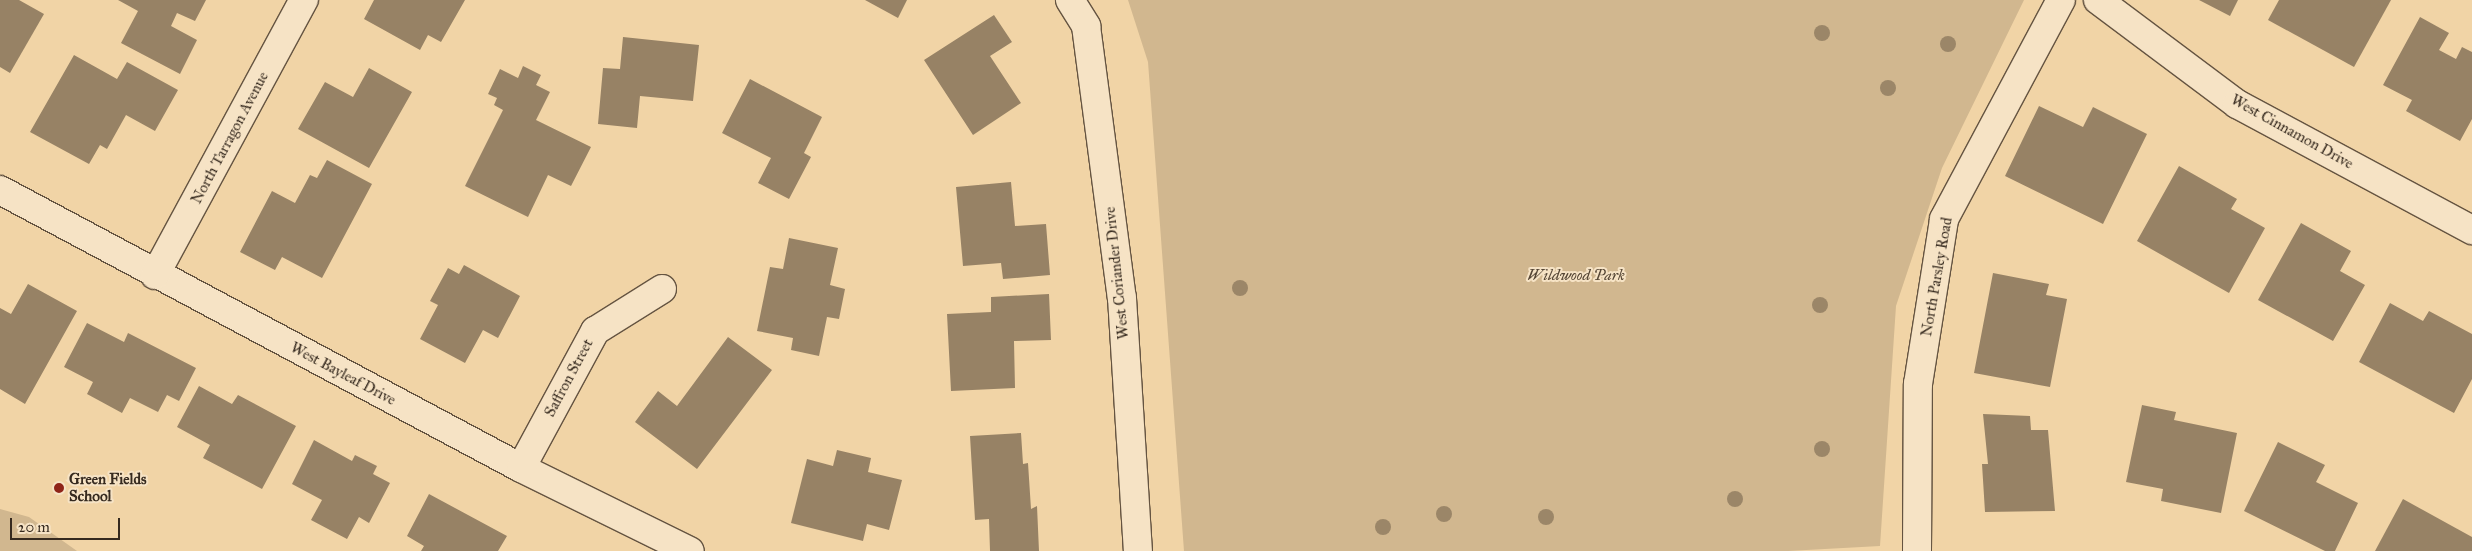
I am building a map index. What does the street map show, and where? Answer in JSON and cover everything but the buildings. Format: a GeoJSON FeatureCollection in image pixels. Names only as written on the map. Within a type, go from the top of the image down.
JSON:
{"type":"FeatureCollection","features":[{"type":"Feature","properties":{"kind":"street","name":"North Tarragon Avenue"},"geometry":{"type":"LineString","coordinates":[[155,275],[304,0]]}},
{"type":"Feature","properties":{"kind":"street","name":"West Coriander Drive"},"geometry":{"type":"LineString","coordinates":[[1070,0],[1086,26],[1122,298],[1138,551]]}},
{"type":"Feature","properties":{"kind":"street","name":"North Parsley Road"},"geometry":{"type":"LineString","coordinates":[[1917,551],[1918,384],[1944,219],[2061,0]]}},
{"type":"Feature","properties":{"kind":"street","name":"West Cinnamon Drive"},"geometry":{"type":"LineString","coordinates":[[2098,0],[2237,104],[2472,230]]}},
{"type":"Feature","properties":{"kind":"street","name":"West Bayleaf Drive"},"geometry":{"type":"LineString","coordinates":[[0,190],[155,275],[521,468],[690,551]]}},
{"type":"Feature","properties":{"kind":"street","name":"Saffron Street"},"geometry":{"type":"LineString","coordinates":[[521,468],[594,331],[662,289]]}},
{"type":"Feature","properties":{"kind":"green space","name":"Wildwood Park"},"geometry":{"type":"Polygon","coordinates":[[[1128,0],[2024,0],[1942,168],[1896,306],[1880,546],[1788,551],[1184,551],[1148,62],[1128,0]]]}},
{"type":"Feature","properties":{"kind":"green space"},"geometry":{"type":"Polygon","coordinates":[[[0,509],[29,517],[77,551],[0,551],[0,509]]]}},
{"type":"Feature","properties":{"kind":"place","name":"Green Fields School"},"geometry":{"type":"Point","coordinates":[59,488]}}]}
